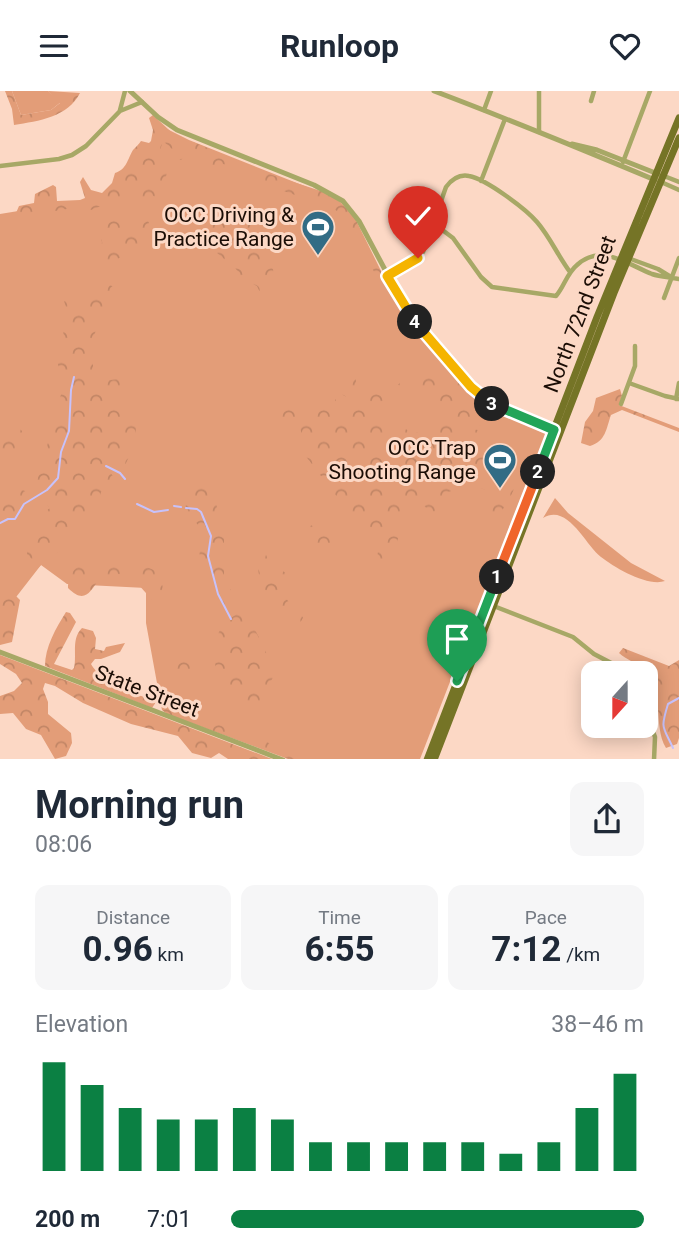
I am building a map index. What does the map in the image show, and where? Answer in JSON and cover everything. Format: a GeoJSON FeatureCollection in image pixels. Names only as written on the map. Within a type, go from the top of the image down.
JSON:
{"type":"FeatureCollection","features":[{"type":"Feature","properties":{"kind":"main road","name":"North 72nd Street"},"geometry":{"type":"LineString","coordinates":[[659,178],[679,118]]}},
{"type":"Feature","properties":{"kind":"main road","name":"North 72nd Street"},"geometry":{"type":"LineString","coordinates":[[427,759],[560,432],[625,260],[679,138]]}},
{"type":"Feature","properties":{"kind":"main road","name":"North 72nd Street"},"geometry":{"type":"LineString","coordinates":[[434,759],[490,605]]}},
{"type":"Feature","properties":{"kind":"street"},"geometry":{"type":"LineString","coordinates":[[0,166],[72,155],[86,146],[120,111],[128,91],[184,134],[335,195],[359,221],[387,276],[421,330],[477,393],[505,411],[560,432]]}},
{"type":"Feature","properties":{"kind":"street"},"geometry":{"type":"LineString","coordinates":[[436,91],[623,163],[659,178],[679,190]]}},
{"type":"Feature","properties":{"kind":"street"},"geometry":{"type":"LineString","coordinates":[[484,110],[491,91]]}},
{"type":"Feature","properties":{"kind":"street"},"geometry":{"type":"LineString","coordinates":[[539,132],[540,91]]}},
{"type":"Feature","properties":{"kind":"street"},"geometry":{"type":"LineString","coordinates":[[591,101],[594,91]]}},
{"type":"Feature","properties":{"kind":"street"},"geometry":{"type":"LineString","coordinates":[[623,163],[650,91]]}},
{"type":"Feature","properties":{"kind":"street"},"geometry":{"type":"LineString","coordinates":[[120,111],[142,102]]}},
{"type":"Feature","properties":{"kind":"street"},"geometry":{"type":"LineString","coordinates":[[481,181],[505,119]]}},
{"type":"Feature","properties":{"kind":"street"},"geometry":{"type":"LineString","coordinates":[[387,276],[421,255],[428,243],[444,191],[451,181],[463,176],[481,181],[534,218],[570,272]]}},
{"type":"Feature","properties":{"kind":"street"},"geometry":{"type":"LineString","coordinates":[[659,178],[679,182]]}},
{"type":"Feature","properties":{"kind":"street"},"geometry":{"type":"LineString","coordinates":[[433,223],[453,238],[481,277],[492,287],[558,295],[570,272],[582,260],[592,255],[625,260],[656,275],[679,279]]}},
{"type":"Feature","properties":{"kind":"street"},"geometry":{"type":"LineString","coordinates":[[664,298],[679,258]]}},
{"type":"Feature","properties":{"kind":"street"},"geometry":{"type":"LineString","coordinates":[[621,404],[635,366],[635,346]]}},
{"type":"Feature","properties":{"kind":"street"},"geometry":{"type":"LineString","coordinates":[[629,383],[678,399],[679,383]]}},
{"type":"Feature","properties":{"kind":"street"},"geometry":{"type":"LineString","coordinates":[[490,605],[573,637],[607,661]]}},
{"type":"Feature","properties":{"kind":"street","name":"State Street"},"geometry":{"type":"LineString","coordinates":[[0,652],[283,759]]}},
{"type":"Feature","properties":{"kind":"street"},"geometry":{"type":"LineString","coordinates":[[654,759],[655,739]]}},
{"type":"Feature","properties":{"kind":"green space"},"geometry":{"type":"Polygon","coordinates":[[[5,91],[12,91],[21,115],[51,110],[60,103],[48,91],[80,93],[68,108],[52,117],[14,125],[12,109],[5,91]]]}},
{"type":"Feature","properties":{"kind":"green space"},"geometry":{"type":"Polygon","coordinates":[[[12,91],[48,91],[61,102],[51,110],[21,115],[12,91]]]}},
{"type":"Feature","properties":{"kind":"green space"},"geometry":{"type":"Polygon","coordinates":[[[153,115],[183,143],[187,152],[178,160],[178,148],[172,149],[163,141],[160,150],[170,158],[161,200],[149,194],[133,204],[119,199],[91,210],[84,206],[20,217],[16,213],[19,206],[34,203],[35,194],[53,185],[56,187],[57,201],[85,198],[80,182],[83,177],[91,190],[102,193],[141,141],[151,141],[153,130],[149,118],[153,115]]]}},
{"type":"Feature","properties":{"kind":"green space"},"geometry":{"type":"Polygon","coordinates":[[[167,129],[312,189],[340,205],[407,318],[455,377],[485,406],[547,432],[420,759],[294,759],[161,705],[146,623],[146,588],[67,584],[41,565],[0,613],[0,214],[122,194],[167,129]]]}},
{"type":"Feature","properties":{"kind":"green space"},"geometry":{"type":"Polygon","coordinates":[[[193,142],[336,198],[353,214],[384,277],[382,280],[377,277],[351,225],[337,211],[319,202],[278,189],[262,178],[250,180],[234,167],[223,164],[214,166],[189,150],[188,143],[193,142]]]}},
{"type":"Feature","properties":{"kind":"green space"},"geometry":{"type":"Polygon","coordinates":[[[226,207],[235,217],[244,216],[249,220],[260,249],[273,269],[274,279],[267,300],[263,299],[257,286],[242,278],[236,269],[210,247],[206,234],[213,210],[226,207]]]}},
{"type":"Feature","properties":{"kind":"green space"},"geometry":{"type":"Polygon","coordinates":[[[125,214],[135,221],[141,214],[146,217],[149,223],[143,236],[129,253],[117,259],[99,260],[102,242],[97,225],[125,214]]]}},
{"type":"Feature","properties":{"kind":"green space"},"geometry":{"type":"Polygon","coordinates":[[[107,284],[112,286],[122,301],[98,324],[89,351],[93,357],[93,368],[102,381],[118,379],[125,385],[121,402],[135,421],[134,440],[125,465],[107,465],[106,468],[114,481],[109,488],[101,492],[98,503],[83,526],[69,538],[65,548],[47,559],[36,570],[33,560],[27,555],[27,545],[36,539],[40,526],[35,519],[50,508],[36,495],[36,487],[48,443],[52,413],[63,388],[57,358],[64,346],[63,323],[68,314],[64,301],[70,299],[73,306],[78,307],[94,289],[107,284]]]}},
{"type":"Feature","properties":{"kind":"green space"},"geometry":{"type":"Polygon","coordinates":[[[445,367],[466,387],[467,401],[482,422],[480,426],[455,419],[435,404],[428,406],[426,410],[420,408],[423,402],[413,391],[398,385],[402,380],[435,375],[459,393],[445,367]]]}},
{"type":"Feature","properties":{"kind":"green space"},"geometry":{"type":"Polygon","coordinates":[[[324,372],[356,372],[356,387],[383,396],[391,387],[396,392],[404,391],[401,406],[397,408],[382,411],[361,403],[358,406],[369,414],[396,419],[412,435],[434,419],[484,431],[500,456],[519,469],[513,491],[501,512],[490,522],[486,519],[502,493],[499,478],[496,477],[486,490],[471,485],[448,492],[440,511],[430,512],[418,499],[412,499],[405,506],[395,552],[387,567],[382,565],[377,559],[379,543],[360,527],[298,446],[302,436],[299,423],[267,410],[270,406],[317,404],[322,396],[331,394],[336,400],[334,413],[349,418],[353,400],[343,395],[324,372]]]}},
{"type":"Feature","properties":{"kind":"green space"},"geometry":{"type":"Polygon","coordinates":[[[620,389],[622,396],[619,405],[679,428],[679,432],[622,410],[611,415],[605,434],[599,441],[590,446],[581,443],[585,422],[593,411],[596,398],[620,389]]]}},
{"type":"Feature","properties":{"kind":"green space"},"geometry":{"type":"Polygon","coordinates":[[[16,425],[22,431],[21,444],[14,464],[8,465],[0,461],[0,441],[16,425]]]}},
{"type":"Feature","properties":{"kind":"green space"},"geometry":{"type":"Polygon","coordinates":[[[198,484],[206,487],[215,499],[224,537],[224,579],[238,602],[232,611],[218,596],[204,571],[200,556],[202,530],[186,510],[188,494],[198,484]]]}},
{"type":"Feature","properties":{"kind":"green space"},"geometry":{"type":"Polygon","coordinates":[[[0,488],[25,491],[29,509],[24,517],[0,510],[0,488]]]}},
{"type":"Feature","properties":{"kind":"green space"},"geometry":{"type":"Polygon","coordinates":[[[555,498],[568,513],[631,563],[665,581],[641,579],[623,571],[601,557],[568,521],[552,515],[543,518],[555,498]]]}},
{"type":"Feature","properties":{"kind":"green space"},"geometry":{"type":"Polygon","coordinates":[[[316,524],[341,530],[344,533],[343,539],[337,546],[315,548],[310,541],[309,532],[310,526],[316,524]]]}},
{"type":"Feature","properties":{"kind":"green space"},"geometry":{"type":"Polygon","coordinates":[[[258,548],[265,552],[272,571],[281,570],[286,573],[286,595],[303,618],[300,623],[287,619],[270,606],[261,586],[255,550],[258,548]]]}},
{"type":"Feature","properties":{"kind":"green space"},"geometry":{"type":"Polygon","coordinates":[[[91,561],[150,568],[160,577],[163,595],[152,600],[130,577],[117,574],[99,579],[86,595],[78,595],[68,588],[70,578],[74,570],[91,561]]]}},
{"type":"Feature","properties":{"kind":"green space"},"geometry":{"type":"Polygon","coordinates":[[[11,594],[20,600],[12,642],[0,645],[0,597],[11,594]]]}},
{"type":"Feature","properties":{"kind":"green space"},"geometry":{"type":"Polygon","coordinates":[[[66,612],[70,613],[76,622],[54,664],[72,670],[74,668],[75,642],[82,628],[93,631],[96,638],[95,649],[104,651],[106,647],[125,643],[120,652],[95,659],[91,664],[104,675],[121,677],[134,693],[156,702],[152,708],[45,666],[49,645],[66,612]]]}},
{"type":"Feature","properties":{"kind":"green space"},"geometry":{"type":"Polygon","coordinates":[[[240,612],[254,629],[273,670],[274,676],[266,689],[267,705],[259,712],[235,701],[214,685],[218,635],[222,627],[240,612]]]}},
{"type":"Feature","properties":{"kind":"green space"},"geometry":{"type":"Polygon","coordinates":[[[178,639],[192,669],[181,690],[177,687],[173,654],[175,641],[178,639]]]}},
{"type":"Feature","properties":{"kind":"green space"},"geometry":{"type":"Polygon","coordinates":[[[623,648],[656,661],[632,661],[619,653],[623,648]]]}},
{"type":"Feature","properties":{"kind":"green space"},"geometry":{"type":"Polygon","coordinates":[[[0,655],[272,759],[228,759],[219,753],[211,758],[192,753],[178,736],[131,724],[45,683],[43,689],[48,702],[48,714],[71,733],[72,743],[66,756],[55,759],[41,735],[26,729],[13,713],[0,714],[0,696],[14,691],[22,683],[16,674],[0,664],[0,655]]]}},
{"type":"Feature","properties":{"kind":"green space"},"geometry":{"type":"Polygon","coordinates":[[[679,660],[677,744],[666,748],[660,728],[658,662],[669,666],[679,660]]]}},
{"type":"Feature","properties":{"kind":"green space"},"geometry":{"type":"Polygon","coordinates":[[[162,688],[165,698],[183,713],[235,730],[245,738],[258,733],[276,750],[285,743],[292,745],[300,750],[305,759],[288,759],[167,714],[162,710],[158,691],[162,688]]]}},
{"type":"Feature","properties":{"kind":"waterway"},"geometry":{"type":"LineString","coordinates":[[0,523],[15,519],[24,504],[47,490],[58,478],[61,452],[69,431],[74,377]]}},
{"type":"Feature","properties":{"kind":"waterway"},"geometry":{"type":"LineString","coordinates":[[106,466],[120,473],[125,479]]}},
{"type":"Feature","properties":{"kind":"waterway"},"geometry":{"type":"LineString","coordinates":[[137,504],[154,512],[168,510]]}},
{"type":"Feature","properties":{"kind":"waterway"},"geometry":{"type":"LineString","coordinates":[[174,506],[181,507]]}},
{"type":"Feature","properties":{"kind":"waterway"},"geometry":{"type":"LineString","coordinates":[[186,508],[201,512],[211,536],[208,556],[218,594],[231,619]]}},
{"type":"Feature","properties":{"kind":"waterway"},"geometry":{"type":"LineString","coordinates":[[673,748],[664,727],[664,719],[668,704],[679,698]]}},
{"type":"Feature","properties":{"kind":"place","name":"OCC Driving & Practice Range"},"geometry":{"type":"Point","coordinates":[318,257]}},
{"type":"Feature","properties":{"kind":"place","name":"OCC Trap Shooting Range"},"geometry":{"type":"Point","coordinates":[500,490]}},
{"type":"Feature","properties":{"kind":"route"},"geometry":{"type":"LineString","coordinates":[[418,258],[387,276],[402,304],[421,330],[484,398],[505,411],[554,430],[457,681]]}}]}
